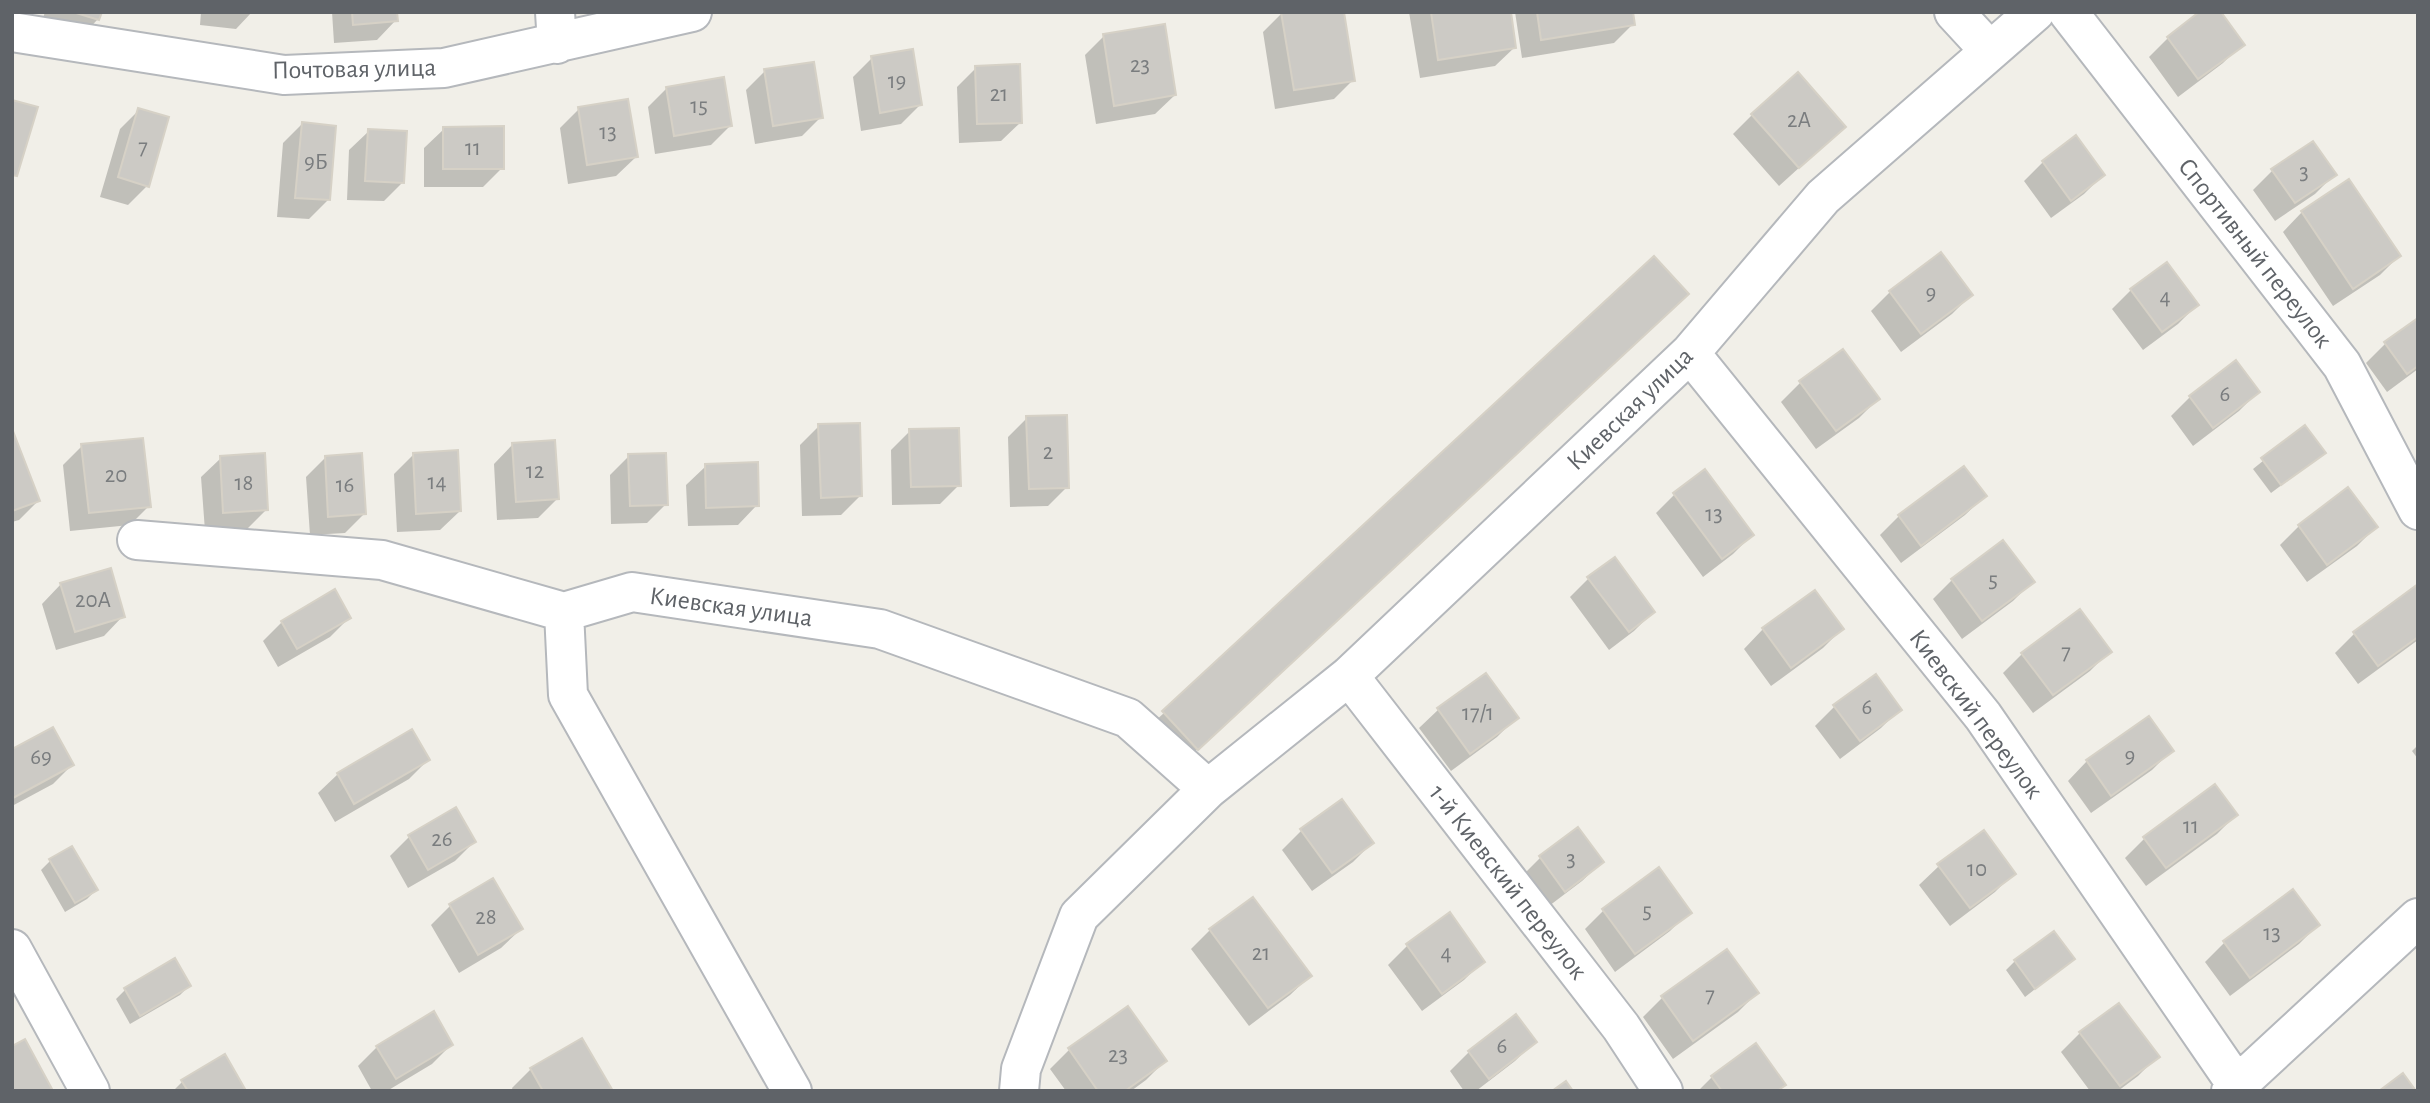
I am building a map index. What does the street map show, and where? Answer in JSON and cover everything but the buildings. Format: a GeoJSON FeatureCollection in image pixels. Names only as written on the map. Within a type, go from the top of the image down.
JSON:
{"type":"FeatureCollection","features":[{"type":"Feature","properties":{"kind":"street","name":"Почтовая улица"},"geometry":{"type":"LineString","coordinates":[[12,32],[284,75],[444,68],[556,28],[692,12]]}},
{"type":"Feature","properties":{"kind":"street"},"geometry":{"type":"LineString","coordinates":[[1954,12],[1990,51]]}},
{"type":"Feature","properties":{"kind":"street","name":"Киевская улица"},"geometry":{"type":"LineString","coordinates":[[1018,1091],[1021,1069],[1079,916],[1208,789],[1349,676],[1690,353],[1823,197],[2035,12]]}},
{"type":"Feature","properties":{"kind":"street","name":"Спортивный переулок"},"geometry":{"type":"LineString","coordinates":[[2068,12],[2342,365],[2418,510]]}},
{"type":"Feature","properties":{"kind":"street","name":"Киевский переулок"},"geometry":{"type":"LineString","coordinates":[[1690,353],[1983,716],[2236,1089]]}},
{"type":"Feature","properties":{"kind":"street"},"geometry":{"type":"LineString","coordinates":[[137,540],[382,560],[564,612],[568,695],[792,1091]]}},
{"type":"Feature","properties":{"kind":"street","name":"Киевская улица"},"geometry":{"type":"LineString","coordinates":[[564,612],[632,592],[880,629],[1128,718],[1208,789]]}},
{"type":"Feature","properties":{"kind":"street","name":"1-й Киевский переулок"},"geometry":{"type":"LineString","coordinates":[[1349,676],[1621,1027],[1663,1091]]}},
{"type":"Feature","properties":{"kind":"street"},"geometry":{"type":"LineString","coordinates":[[2236,1089],[2418,918]]}},
{"type":"Feature","properties":{"kind":"street"},"geometry":{"type":"LineString","coordinates":[[12,949],[90,1091]]}}]}
